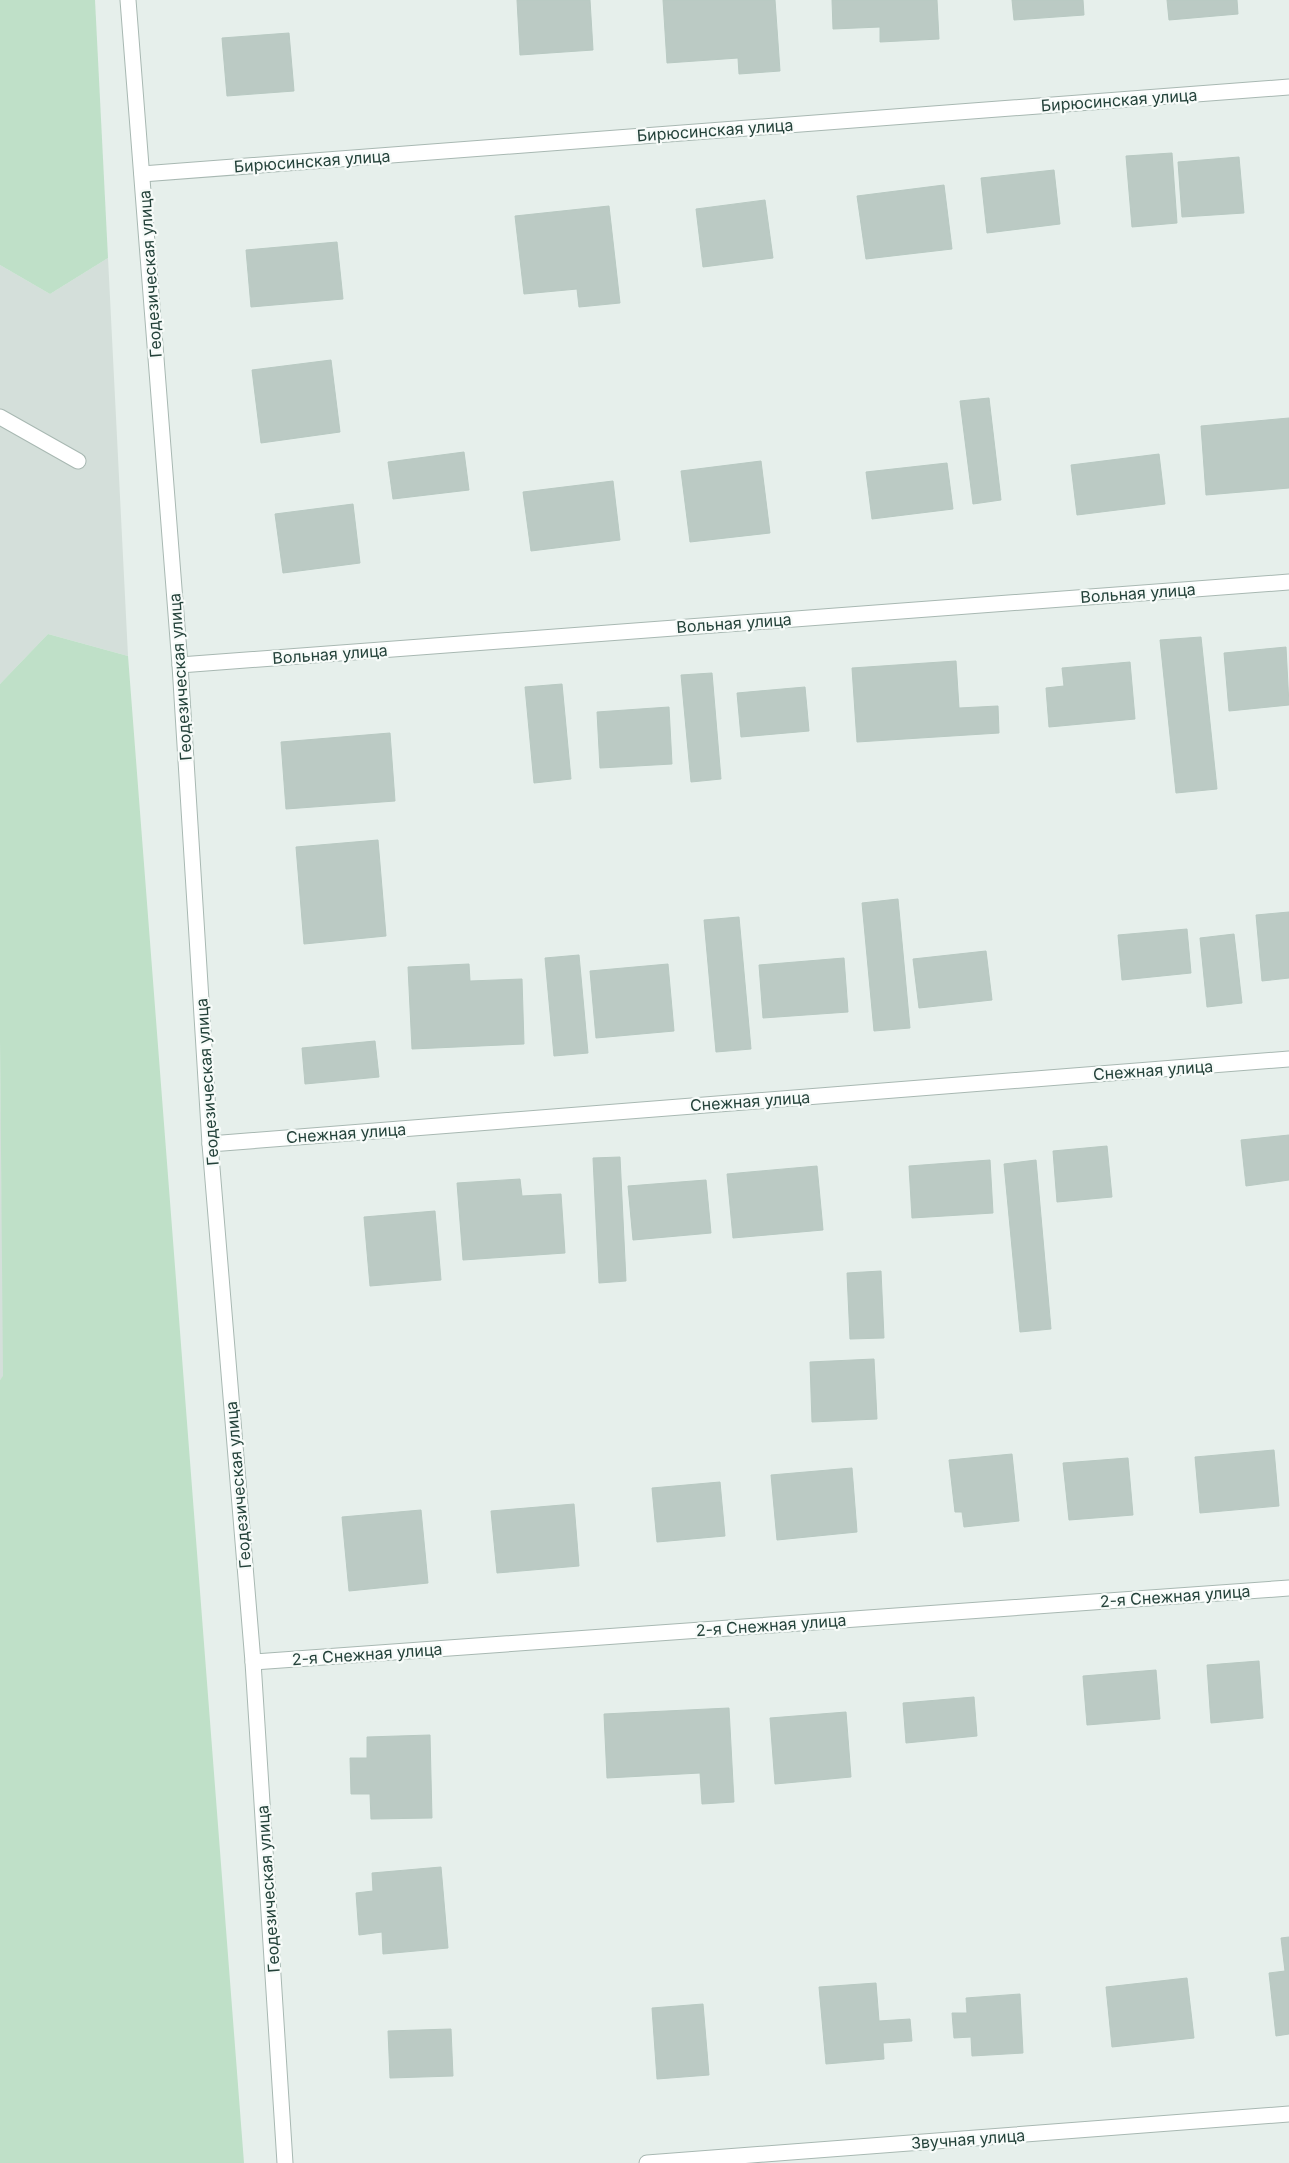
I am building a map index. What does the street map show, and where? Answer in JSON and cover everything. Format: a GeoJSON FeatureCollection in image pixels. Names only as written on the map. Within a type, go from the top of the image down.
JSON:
{"type":"FeatureCollection","features":[{"type":"Feature","properties":{"kind":"street","name":"Геодезическая улица"},"geometry":{"type":"LineString","coordinates":[[128,0],[180,665],[210,1144],[253,1662],[285,2163]]}},
{"type":"Feature","properties":{"kind":"street","name":"Бирюсинская улица"},"geometry":{"type":"LineString","coordinates":[[142,174],[1289,87]]}},
{"type":"Feature","properties":{"kind":"street"},"geometry":{"type":"LineString","coordinates":[[0,417],[78,460]]}},
{"type":"Feature","properties":{"kind":"street","name":"Вольная улица"},"geometry":{"type":"LineString","coordinates":[[180,665],[1289,582]]}},
{"type":"Feature","properties":{"kind":"street","name":"Снежная улица"},"geometry":{"type":"LineString","coordinates":[[210,1144],[1289,1059]]}},
{"type":"Feature","properties":{"kind":"street","name":"2-я Снежная улица"},"geometry":{"type":"LineString","coordinates":[[253,1662],[1289,1588]]}},
{"type":"Feature","properties":{"kind":"street","name":"Звучная улица"},"geometry":{"type":"LineString","coordinates":[[647,2163],[1289,2114]]}},
{"type":"Feature","properties":{"kind":"shaded area"},"geometry":{"type":"Polygon","coordinates":[[[108,258],[128,656],[48,634],[0,684],[0,265],[50,294],[108,258]]]}},
{"type":"Feature","properties":{"kind":"shaded area"},"geometry":{"type":"Polygon","coordinates":[[[0,1041],[4,1376],[0,1380],[0,1041]]]}},
{"type":"Feature","properties":{"kind":"green space"},"geometry":{"type":"Polygon","coordinates":[[[0,0],[95,0],[108,258],[50,294],[0,265],[0,0]]]}},
{"type":"Feature","properties":{"kind":"green space"},"geometry":{"type":"Polygon","coordinates":[[[48,634],[128,656],[244,2163],[0,2163],[0,1380],[3,1376],[0,1041],[0,684],[48,634]]]}},
{"type":"Feature","properties":{"kind":"building"},"geometry":{"type":"Polygon","coordinates":[[[517,0],[590,0],[593,50],[520,55],[517,0]]]}},
{"type":"Feature","properties":{"kind":"building"},"geometry":{"type":"Polygon","coordinates":[[[663,0],[775,0],[780,71],[739,74],[738,58],[667,63],[663,0]]]}},
{"type":"Feature","properties":{"kind":"building"},"geometry":{"type":"Polygon","coordinates":[[[832,0],[937,0],[939,39],[880,42],[880,27],[833,29],[832,0]]]}},
{"type":"Feature","properties":{"kind":"building"},"geometry":{"type":"Polygon","coordinates":[[[1012,0],[1083,0],[1084,15],[1014,20],[1012,0]]]}},
{"type":"Feature","properties":{"kind":"building"},"geometry":{"type":"Polygon","coordinates":[[[1167,0],[1237,0],[1238,14],[1169,20],[1167,0]]]}},
{"type":"Feature","properties":{"kind":"building"},"geometry":{"type":"Polygon","coordinates":[[[289,33],[294,91],[227,96],[222,38],[289,33]]]}},
{"type":"Feature","properties":{"kind":"building"},"geometry":{"type":"Polygon","coordinates":[[[1172,153],[1177,223],[1132,227],[1126,156],[1172,153]]]}},
{"type":"Feature","properties":{"kind":"building"},"geometry":{"type":"Polygon","coordinates":[[[1239,157],[1244,213],[1182,217],[1178,162],[1239,157]]]}},
{"type":"Feature","properties":{"kind":"building"},"geometry":{"type":"Polygon","coordinates":[[[1054,170],[1060,224],[987,233],[981,178],[1054,170]]]}},
{"type":"Feature","properties":{"kind":"building"},"geometry":{"type":"Polygon","coordinates":[[[944,185],[952,249],[866,259],[857,196],[944,185]]]}},
{"type":"Feature","properties":{"kind":"building"},"geometry":{"type":"Polygon","coordinates":[[[765,200],[773,258],[703,267],[696,209],[765,200]]]}},
{"type":"Feature","properties":{"kind":"building"},"geometry":{"type":"Polygon","coordinates":[[[609,206],[620,303],[579,307],[577,289],[524,294],[515,216],[609,206]]]}},
{"type":"Feature","properties":{"kind":"building"},"geometry":{"type":"Polygon","coordinates":[[[337,242],[343,299],[251,307],[246,250],[337,242]]]}},
{"type":"Feature","properties":{"kind":"building"},"geometry":{"type":"Polygon","coordinates":[[[331,360],[340,432],[261,443],[252,370],[331,360]]]}},
{"type":"Feature","properties":{"kind":"building"},"geometry":{"type":"Polygon","coordinates":[[[989,398],[1001,500],[973,504],[960,401],[989,398]]]}},
{"type":"Feature","properties":{"kind":"building"},"geometry":{"type":"Polygon","coordinates":[[[1289,418],[1289,488],[1206,495],[1201,426],[1289,418]]]}},
{"type":"Feature","properties":{"kind":"building"},"geometry":{"type":"Polygon","coordinates":[[[464,452],[469,490],[393,499],[388,462],[464,452]]]}},
{"type":"Feature","properties":{"kind":"building"},"geometry":{"type":"Polygon","coordinates":[[[1159,454],[1165,504],[1077,515],[1071,465],[1159,454]]]}},
{"type":"Feature","properties":{"kind":"building"},"geometry":{"type":"Polygon","coordinates":[[[761,461],[770,533],[690,542],[681,471],[761,461]]]}},
{"type":"Feature","properties":{"kind":"building"},"geometry":{"type":"Polygon","coordinates":[[[947,463],[953,509],[872,519],[866,472],[947,463]]]}},
{"type":"Feature","properties":{"kind":"building"},"geometry":{"type":"Polygon","coordinates":[[[613,481],[620,540],[531,551],[523,492],[613,481]]]}},
{"type":"Feature","properties":{"kind":"building"},"geometry":{"type":"Polygon","coordinates":[[[353,504],[360,563],[283,573],[275,514],[353,504]]]}},
{"type":"Feature","properties":{"kind":"building"},"geometry":{"type":"Polygon","coordinates":[[[1201,637],[1217,789],[1176,793],[1160,640],[1201,637]]]}},
{"type":"Feature","properties":{"kind":"building"},"geometry":{"type":"Polygon","coordinates":[[[1286,647],[1289,705],[1229,711],[1224,653],[1286,647]]]}},
{"type":"Feature","properties":{"kind":"building"},"geometry":{"type":"Polygon","coordinates":[[[956,661],[959,708],[998,706],[999,733],[857,742],[852,668],[956,661]]]}},
{"type":"Feature","properties":{"kind":"building"},"geometry":{"type":"Polygon","coordinates":[[[1130,662],[1135,719],[1049,727],[1046,688],[1064,686],[1062,668],[1130,662]]]}},
{"type":"Feature","properties":{"kind":"building"},"geometry":{"type":"Polygon","coordinates":[[[712,673],[721,779],[691,782],[681,675],[712,673]]]}},
{"type":"Feature","properties":{"kind":"building"},"geometry":{"type":"Polygon","coordinates":[[[562,684],[571,779],[534,783],[525,687],[562,684]]]}},
{"type":"Feature","properties":{"kind":"building"},"geometry":{"type":"Polygon","coordinates":[[[805,687],[809,731],[741,737],[737,693],[805,687]]]}},
{"type":"Feature","properties":{"kind":"building"},"geometry":{"type":"Polygon","coordinates":[[[669,707],[672,764],[600,768],[597,712],[669,707]]]}},
{"type":"Feature","properties":{"kind":"building"},"geometry":{"type":"Polygon","coordinates":[[[390,733],[395,801],[286,809],[281,742],[390,733]]]}},
{"type":"Feature","properties":{"kind":"building"},"geometry":{"type":"Polygon","coordinates":[[[378,840],[386,936],[304,944],[296,847],[378,840]]]}},
{"type":"Feature","properties":{"kind":"building"},"geometry":{"type":"Polygon","coordinates":[[[898,899],[910,1028],[874,1031],[862,903],[898,899]]]}},
{"type":"Feature","properties":{"kind":"building"},"geometry":{"type":"Polygon","coordinates":[[[1289,912],[1289,978],[1262,981],[1256,915],[1289,912]]]}},
{"type":"Feature","properties":{"kind":"building"},"geometry":{"type":"Polygon","coordinates":[[[739,917],[751,1049],[716,1052],[704,920],[739,917]]]}},
{"type":"Feature","properties":{"kind":"building"},"geometry":{"type":"Polygon","coordinates":[[[1187,929],[1191,973],[1122,980],[1118,935],[1187,929]]]}},
{"type":"Feature","properties":{"kind":"building"},"geometry":{"type":"Polygon","coordinates":[[[1234,934],[1242,1003],[1207,1007],[1200,938],[1234,934]]]}},
{"type":"Feature","properties":{"kind":"building"},"geometry":{"type":"Polygon","coordinates":[[[986,951],[992,1000],[919,1008],[913,959],[986,951]]]}},
{"type":"Feature","properties":{"kind":"building"},"geometry":{"type":"Polygon","coordinates":[[[579,955],[588,1053],[554,1056],[545,958],[579,955]]]}},
{"type":"Feature","properties":{"kind":"building"},"geometry":{"type":"Polygon","coordinates":[[[844,958],[848,1012],[763,1018],[759,965],[844,958]]]}},
{"type":"Feature","properties":{"kind":"building"},"geometry":{"type":"Polygon","coordinates":[[[469,964],[470,981],[522,979],[524,1044],[412,1049],[408,967],[469,964]]]}},
{"type":"Feature","properties":{"kind":"building"},"geometry":{"type":"Polygon","coordinates":[[[668,964],[674,1031],[596,1038],[590,971],[668,964]]]}},
{"type":"Feature","properties":{"kind":"building"},"geometry":{"type":"Polygon","coordinates":[[[375,1041],[379,1077],[305,1084],[302,1048],[375,1041]]]}},
{"type":"Feature","properties":{"kind":"building"},"geometry":{"type":"Polygon","coordinates":[[[1289,1135],[1289,1180],[1246,1186],[1241,1140],[1289,1135]]]}},
{"type":"Feature","properties":{"kind":"building"},"geometry":{"type":"Polygon","coordinates":[[[1107,1146],[1112,1197],[1057,1202],[1053,1151],[1107,1146]]]}},
{"type":"Feature","properties":{"kind":"building"},"geometry":{"type":"Polygon","coordinates":[[[620,1157],[626,1281],[599,1283],[593,1158],[620,1157]]]}},
{"type":"Feature","properties":{"kind":"building"},"geometry":{"type":"Polygon","coordinates":[[[990,1160],[993,1213],[912,1218],[909,1166],[990,1160]]]}},
{"type":"Feature","properties":{"kind":"building"},"geometry":{"type":"Polygon","coordinates":[[[1036,1160],[1051,1329],[1020,1332],[1004,1164],[1036,1160]]]}},
{"type":"Feature","properties":{"kind":"building"},"geometry":{"type":"Polygon","coordinates":[[[817,1166],[823,1230],[733,1238],[727,1174],[817,1166]]]}},
{"type":"Feature","properties":{"kind":"building"},"geometry":{"type":"Polygon","coordinates":[[[520,1179],[522,1196],[561,1194],[565,1253],[463,1260],[457,1183],[520,1179]]]}},
{"type":"Feature","properties":{"kind":"building"},"geometry":{"type":"Polygon","coordinates":[[[706,1180],[711,1233],[633,1240],[628,1186],[706,1180]]]}},
{"type":"Feature","properties":{"kind":"building"},"geometry":{"type":"Polygon","coordinates":[[[435,1211],[441,1280],[370,1286],[364,1217],[435,1211]]]}},
{"type":"Feature","properties":{"kind":"building"},"geometry":{"type":"Polygon","coordinates":[[[881,1271],[884,1338],[850,1339],[847,1273],[881,1271]]]}},
{"type":"Feature","properties":{"kind":"building"},"geometry":{"type":"Polygon","coordinates":[[[874,1359],[877,1419],[812,1422],[810,1362],[874,1359]]]}},
{"type":"Feature","properties":{"kind":"building"},"geometry":{"type":"Polygon","coordinates":[[[1274,1450],[1279,1506],[1200,1513],[1195,1457],[1274,1450]]]}},
{"type":"Feature","properties":{"kind":"building"},"geometry":{"type":"Polygon","coordinates":[[[1012,1454],[1019,1521],[964,1527],[962,1512],[955,1512],[949,1460],[1012,1454]]]}},
{"type":"Feature","properties":{"kind":"building"},"geometry":{"type":"Polygon","coordinates":[[[1128,1458],[1133,1515],[1069,1520],[1063,1463],[1128,1458]]]}},
{"type":"Feature","properties":{"kind":"building"},"geometry":{"type":"Polygon","coordinates":[[[852,1468],[857,1532],[777,1540],[771,1475],[852,1468]]]}},
{"type":"Feature","properties":{"kind":"building"},"geometry":{"type":"Polygon","coordinates":[[[720,1482],[725,1536],[657,1542],[652,1488],[720,1482]]]}},
{"type":"Feature","properties":{"kind":"building"},"geometry":{"type":"Polygon","coordinates":[[[574,1504],[579,1566],[497,1573],[491,1511],[574,1504]]]}},
{"type":"Feature","properties":{"kind":"building"},"geometry":{"type":"Polygon","coordinates":[[[421,1510],[428,1583],[349,1591],[342,1517],[421,1510]]]}},
{"type":"Feature","properties":{"kind":"building"},"geometry":{"type":"Polygon","coordinates":[[[1259,1661],[1263,1718],[1211,1723],[1207,1665],[1259,1661]]]}},
{"type":"Feature","properties":{"kind":"building"},"geometry":{"type":"Polygon","coordinates":[[[1156,1670],[1160,1719],[1087,1725],[1083,1676],[1156,1670]]]}},
{"type":"Feature","properties":{"kind":"building"},"geometry":{"type":"Polygon","coordinates":[[[974,1697],[977,1736],[906,1743],[903,1703],[974,1697]]]}},
{"type":"Feature","properties":{"kind":"building"},"geometry":{"type":"Polygon","coordinates":[[[729,1708],[734,1802],[702,1804],[700,1773],[607,1778],[604,1714],[729,1708]]]}},
{"type":"Feature","properties":{"kind":"building"},"geometry":{"type":"Polygon","coordinates":[[[846,1712],[851,1777],[775,1784],[770,1718],[846,1712]]]}},
{"type":"Feature","properties":{"kind":"building"},"geometry":{"type":"Polygon","coordinates":[[[430,1735],[432,1818],[371,1819],[370,1794],[351,1794],[350,1758],[367,1758],[367,1737],[430,1735]]]}},
{"type":"Feature","properties":{"kind":"building"},"geometry":{"type":"Polygon","coordinates":[[[441,1867],[448,1948],[383,1954],[382,1932],[359,1935],[356,1893],[373,1891],[372,1873],[441,1867]]]}},
{"type":"Feature","properties":{"kind":"building"},"geometry":{"type":"Polygon","coordinates":[[[1289,1937],[1289,2034],[1276,2036],[1269,1973],[1285,1971],[1281,1938],[1289,1937]]]}},
{"type":"Feature","properties":{"kind":"building"},"geometry":{"type":"Polygon","coordinates":[[[1187,1978],[1194,2038],[1112,2047],[1106,1987],[1187,1978]]]}},
{"type":"Feature","properties":{"kind":"building"},"geometry":{"type":"Polygon","coordinates":[[[876,1983],[879,2021],[910,2019],[912,2041],[883,2043],[884,2059],[826,2064],[819,1987],[876,1983]]]}},
{"type":"Feature","properties":{"kind":"building"},"geometry":{"type":"Polygon","coordinates":[[[1020,1994],[1023,2053],[972,2056],[971,2037],[954,2038],[952,2013],[967,2013],[966,1998],[1020,1994]]]}},
{"type":"Feature","properties":{"kind":"building"},"geometry":{"type":"Polygon","coordinates":[[[703,2004],[709,2075],[657,2079],[652,2008],[703,2004]]]}},
{"type":"Feature","properties":{"kind":"building"},"geometry":{"type":"Polygon","coordinates":[[[451,2029],[453,2076],[390,2078],[388,2031],[451,2029]]]}}]}
